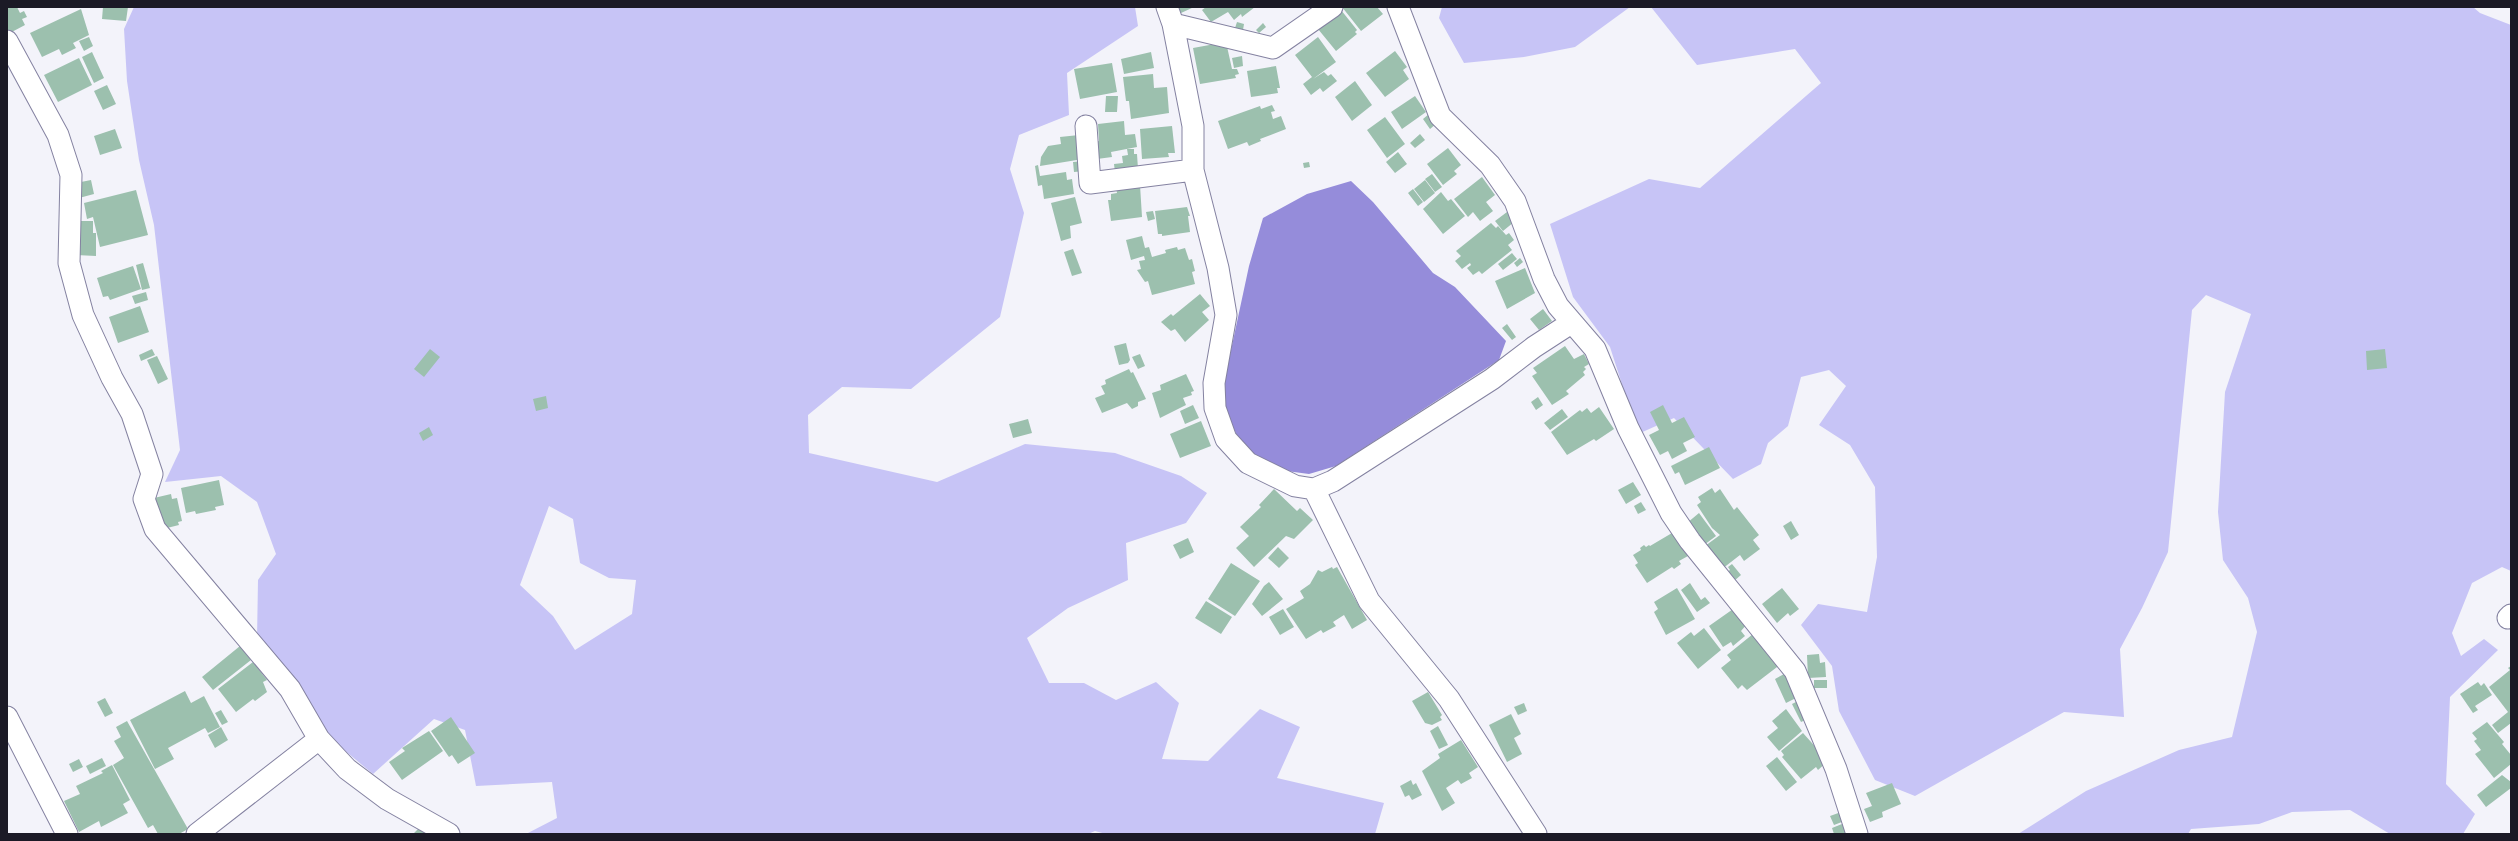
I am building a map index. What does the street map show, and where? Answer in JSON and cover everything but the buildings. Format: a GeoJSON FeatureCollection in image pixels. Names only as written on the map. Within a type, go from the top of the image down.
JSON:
{"type":"FeatureCollection","features":[{"type":"Feature","properties":{"kind":"street"},"geometry":{"type":"LineString","coordinates":[[1332,7],[1273,48],[1170,16],[1193,126],[1193,170],[1218,268],[1226,315],[1214,383],[1215,408],[1226,439],[1248,463],[1295,486],[1314,489],[1332,481],[1492,379],[1534,347],[1572,323]]}},
{"type":"Feature","properties":{"kind":"street"},"geometry":{"type":"LineString","coordinates":[[1398,7],[1440,116],[1490,164],[1515,201],[1544,279],[1558,306],[1595,349],[1628,428],[1670,513],[1690,541],[1795,671],[1836,769],[1857,834]]}},
{"type":"Feature","properties":{"kind":"street"},"geometry":{"type":"LineString","coordinates":[[7,40],[58,135],[71,175],[69,262],[83,314],[112,378],[132,414],[152,474],[144,499],[154,529],[290,689],[319,739],[347,769],[387,799],[449,834]]}},
{"type":"Feature","properties":{"kind":"street"},"geometry":{"type":"LineString","coordinates":[[1086,126],[1090,183],[1193,170]]}},
{"type":"Feature","properties":{"kind":"street"},"geometry":{"type":"LineString","coordinates":[[1314,489],[1369,601],[1449,699],[1536,834]]}},
{"type":"Feature","properties":{"kind":"street"},"geometry":{"type":"LineString","coordinates":[[7,717],[67,834]]}},
{"type":"Feature","properties":{"kind":"street"},"geometry":{"type":"LineString","coordinates":[[198,834],[319,739]]}},
{"type":"Feature","properties":{"kind":"shaded area"},"geometry":{"type":"Polygon","coordinates":[[[134,7],[1135,7],[1138,26],[1067,73],[1069,115],[1019,135],[1010,169],[1024,213],[1000,317],[911,389],[842,387],[808,415],[809,453],[937,482],[1025,444],[1115,453],[1181,476],[1207,493],[1186,523],[1126,543],[1128,580],[1068,608],[1027,638],[1049,683],[1084,683],[1116,700],[1156,682],[1179,703],[1162,759],[1208,761],[1260,709],[1300,727],[1277,778],[1384,803],[1375,834],[1106,834],[1095,831],[1088,834],[526,834],[557,818],[552,782],[476,786],[465,730],[434,719],[373,774],[320,730],[257,639],[258,580],[276,554],[257,502],[221,476],[165,482],[180,450],[154,225],[139,160],[127,81],[124,29],[134,7]],[[549,506],[520,585],[553,616],[575,650],[632,614],[636,580],[609,578],[580,563],[573,519],[549,506]]]}},
{"type":"Feature","properties":{"kind":"shaded area"},"geometry":{"type":"Polygon","coordinates":[[[1442,7],[1630,7],[1575,47],[1524,57],[1464,63],[1439,18],[1442,7]]]}},
{"type":"Feature","properties":{"kind":"shaded area"},"geometry":{"type":"Polygon","coordinates":[[[1651,7],[2473,7],[2480,13],[2511,25],[2511,571],[2502,567],[2472,583],[2452,633],[2461,656],[2484,639],[2498,650],[2450,697],[2446,784],[2475,814],[2463,834],[2390,834],[2350,810],[2292,812],[2259,824],[2191,829],[2188,834],[2018,834],[2086,791],[2179,750],[2232,737],[2257,632],[2248,598],[2223,560],[2218,512],[2225,392],[2251,314],[2206,295],[2192,310],[2168,552],[2142,608],[2120,649],[2124,717],[2064,712],[1915,796],[1875,780],[1839,711],[1832,666],[1801,625],[1818,604],[1867,612],[1877,557],[1875,487],[1850,445],[1819,425],[1846,386],[1829,370],[1801,377],[1788,426],[1768,443],[1761,464],[1733,479],[1674,418],[1638,434],[1610,347],[1573,297],[1550,224],[1649,179],[1700,188],[1821,83],[1795,49],[1697,65],[1651,7]]]}},
{"type":"Feature","properties":{"kind":"shaded area"},"geometry":{"type":"Polygon","coordinates":[[[1351,181],[1373,202],[1433,273],[1455,287],[1506,341],[1499,360],[1336,466],[1309,474],[1279,470],[1258,459],[1239,440],[1228,416],[1222,392],[1249,266],[1263,218],[1307,194],[1351,181]]]}}]}
